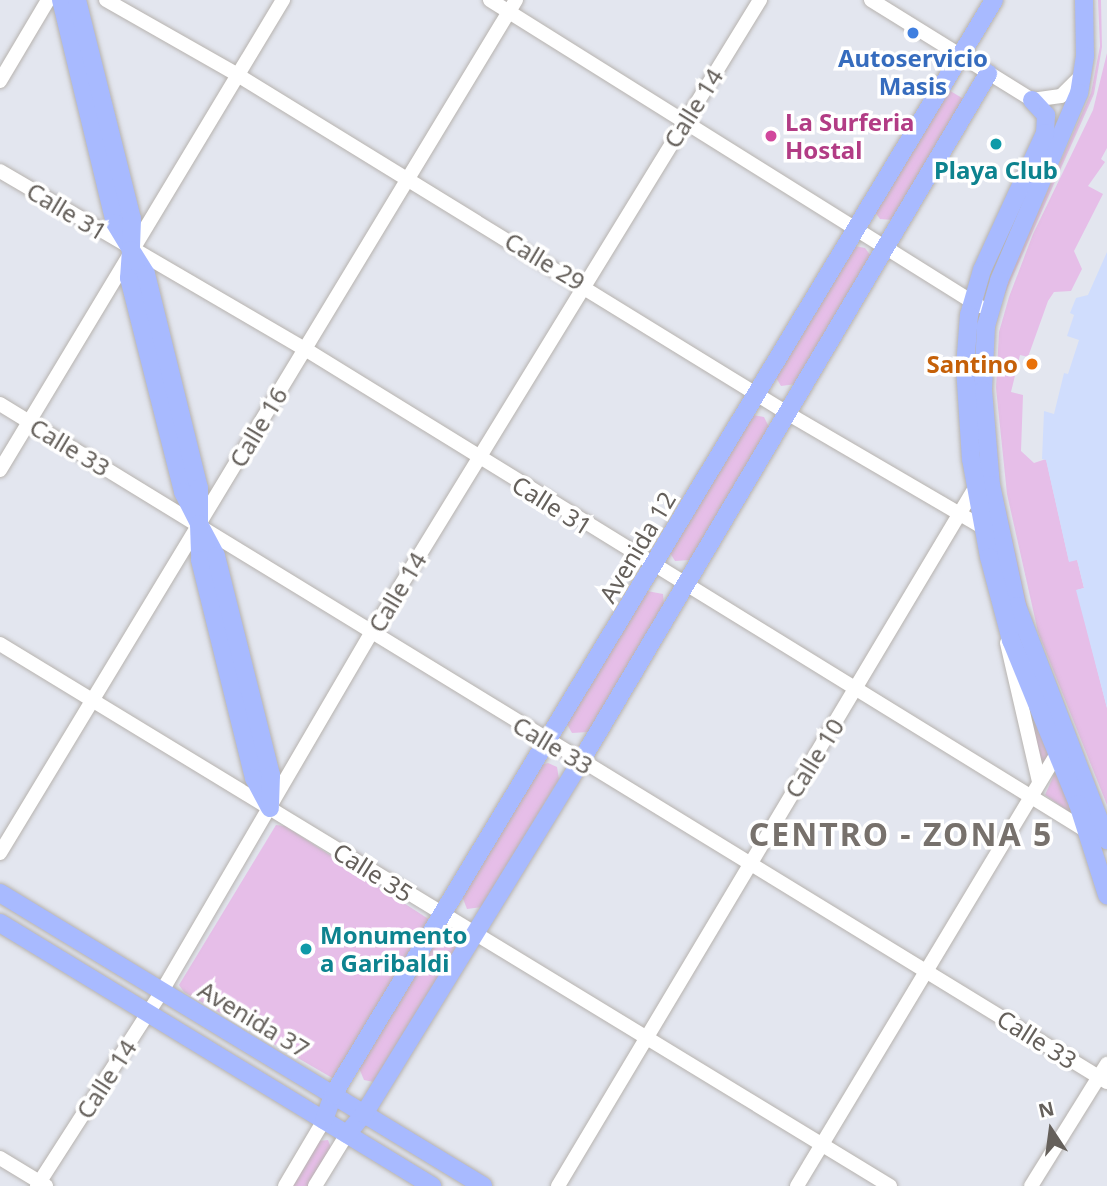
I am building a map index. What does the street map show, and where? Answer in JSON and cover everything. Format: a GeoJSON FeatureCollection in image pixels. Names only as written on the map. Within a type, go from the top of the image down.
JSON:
{"type":"FeatureCollection","features":[{"type":"Feature","properties":{"kind":"main road"},"geometry":{"type":"LineString","coordinates":[[61,0],[115,223],[131,250]]}},
{"type":"Feature","properties":{"kind":"main road"},"geometry":{"type":"LineString","coordinates":[[77,0],[132,219],[133,292],[183,492],[199,524],[200,560],[254,778],[270,808]]}},
{"type":"Feature","properties":{"kind":"main road","name":"Avenida 12"},"geometry":{"type":"LineString","coordinates":[[324,1121],[333,1096],[994,0]]}},
{"type":"Feature","properties":{"kind":"main road"},"geometry":{"type":"LineString","coordinates":[[1084,0],[1083,74],[1068,125],[1020,229],[989,312],[983,390],[982,527],[1002,610],[1027,684],[1058,752],[1107,895]]}},
{"type":"Feature","properties":{"kind":"main road"},"geometry":{"type":"LineString","coordinates":[[347,1134],[365,1114],[580,761],[988,74]]}},
{"type":"Feature","properties":{"kind":"main road"},"geometry":{"type":"LineString","coordinates":[[1032,100],[1046,115],[1045,133],[971,301],[966,393],[983,487],[1025,637],[1106,838]]}},
{"type":"Feature","properties":{"kind":"main road","name":"Avenida 37"},"geometry":{"type":"LineString","coordinates":[[0,893],[483,1186]]}},
{"type":"Feature","properties":{"kind":"main road","name":"Avenida 37"},"geometry":{"type":"LineString","coordinates":[[0,923],[432,1186]]}},
{"type":"Feature","properties":{"kind":"street"},"geometry":{"type":"LineString","coordinates":[[0,81],[48,0]]}},
{"type":"Feature","properties":{"kind":"street","name":"Calle 29"},"geometry":{"type":"LineString","coordinates":[[106,0],[236,74],[583,284],[787,413],[982,527]]}},
{"type":"Feature","properties":{"kind":"street"},"geometry":{"type":"LineString","coordinates":[[0,470],[283,0]]}},
{"type":"Feature","properties":{"kind":"street"},"geometry":{"type":"LineString","coordinates":[[490,0],[512,6],[685,121],[989,312]]}},
{"type":"Feature","properties":{"kind":"street","name":"Calle 14"},"geometry":{"type":"LineString","coordinates":[[41,1185],[162,991],[371,634],[583,284],[760,0]]}},
{"type":"Feature","properties":{"kind":"street"},"geometry":{"type":"LineString","coordinates":[[871,0],[960,58],[1032,100],[1061,96],[1083,74]]}},
{"type":"Feature","properties":{"kind":"street","name":"Calle 16"},"geometry":{"type":"LineString","coordinates":[[0,853],[512,6]]}},
{"type":"Feature","properties":{"kind":"street","name":"Calle 31"},"geometry":{"type":"LineString","coordinates":[[0,171],[131,250],[305,349],[1086,832],[1106,838]]}},
{"type":"Feature","properties":{"kind":"street","name":"Calle 33"},"geometry":{"type":"LineString","coordinates":[[0,404],[199,524],[371,634],[1103,1080]]}},
{"type":"Feature","properties":{"kind":"street","name":"Calle 10"},"geometry":{"type":"LineString","coordinates":[[558,1186],[748,863],[857,691],[960,513],[983,487]]}},
{"type":"Feature","properties":{"kind":"street"},"geometry":{"type":"LineString","coordinates":[[1002,610],[1014,684],[1039,782]]}},
{"type":"Feature","properties":{"kind":"street","name":"Calle 35"},"geometry":{"type":"LineString","coordinates":[[0,644],[94,697],[442,915],[647,1036],[890,1186]]}},
{"type":"Feature","properties":{"kind":"street"},"geometry":{"type":"LineString","coordinates":[[797,1186],[1058,752]]}},
{"type":"Feature","properties":{"kind":"street"},"geometry":{"type":"LineString","coordinates":[[1031,1186],[1103,1080],[1107,1064]]}},
{"type":"Feature","properties":{"kind":"street"},"geometry":{"type":"LineString","coordinates":[[285,1186],[324,1121]]}},
{"type":"Feature","properties":{"kind":"street"},"geometry":{"type":"LineString","coordinates":[[315,1186],[347,1134]]}},
{"type":"Feature","properties":{"kind":"street"},"geometry":{"type":"LineString","coordinates":[[0,1158],[41,1185]]}},
{"type":"Feature","properties":{"kind":"shaded area"},"geometry":{"type":"Polygon","coordinates":[[[1098,0],[1101,0],[1102,47],[1094,94],[1004,296],[994,330],[991,389],[1000,484],[1033,633],[1107,828],[1031,634],[998,485],[988,389],[992,330],[1001,295],[1091,93],[1100,46],[1098,0]]]}},
{"type":"Feature","properties":{"kind":"shaded area"},"geometry":{"type":"Polygon","coordinates":[[[1107,53],[1107,148],[1101,159],[1105,162],[1088,186],[1103,194],[1074,251],[1082,269],[1071,291],[1054,292],[1048,301],[1028,357],[1020,355],[1011,392],[1023,395],[1021,451],[1034,463],[1046,459],[1069,561],[1077,559],[1084,588],[1077,590],[1107,708],[1107,805],[1038,632],[1007,494],[996,388],[999,332],[1009,297],[1033,234],[1093,110],[1107,53]]]}},
{"type":"Feature","properties":{"kind":"shaded area"},"geometry":{"type":"Polygon","coordinates":[[[947,89],[967,101],[893,220],[880,219],[875,212],[947,89]]]}},
{"type":"Feature","properties":{"kind":"shaded area"},"geometry":{"type":"Polygon","coordinates":[[[855,246],[865,248],[871,256],[796,384],[781,386],[775,376],[855,246]]]}},
{"type":"Feature","properties":{"kind":"shaded area"},"geometry":{"type":"Polygon","coordinates":[[[753,415],[764,417],[769,427],[690,560],[675,561],[670,553],[753,415]]]}},
{"type":"Feature","properties":{"kind":"shaded area"},"geometry":{"type":"Polygon","coordinates":[[[647,591],[663,594],[664,605],[588,732],[572,733],[567,724],[647,591]]]}},
{"type":"Feature","properties":{"kind":"shaded area"},"geometry":{"type":"Polygon","coordinates":[[[1020,684],[1050,753],[1042,765],[1020,684]]]}},
{"type":"Feature","properties":{"kind":"shaded area"},"geometry":{"type":"Polygon","coordinates":[[[548,763],[557,767],[559,779],[482,907],[467,909],[462,896],[541,765],[548,763]]]}},
{"type":"Feature","properties":{"kind":"shaded area"},"geometry":{"type":"Polygon","coordinates":[[[1057,768],[1077,817],[1045,795],[1057,768]]]}},
{"type":"Feature","properties":{"kind":"shaded area"},"geometry":{"type":"Polygon","coordinates":[[[276,825],[285,826],[430,920],[334,1079],[184,992],[179,985],[276,825]]]}},
{"type":"Feature","properties":{"kind":"shaded area"},"geometry":{"type":"Polygon","coordinates":[[[438,938],[450,938],[456,949],[374,1082],[364,1080],[359,1068],[438,938]]]}},
{"type":"Feature","properties":{"kind":"shaded area"},"geometry":{"type":"Polygon","coordinates":[[[328,1140],[331,1148],[308,1186],[292,1186],[319,1141],[328,1140]]]}},
{"type":"Feature","properties":{"kind":"sand"},"geometry":{"type":"Polygon","coordinates":[[[1107,252],[1107,708],[1076,590],[1084,588],[1077,560],[1069,562],[1046,460],[1042,459],[1044,411],[1054,414],[1064,373],[1068,374],[1079,340],[1067,336],[1074,315],[1070,313],[1076,298],[1088,295],[1107,252]]]}},
{"type":"Feature","properties":{"kind":"place","name":"Autoservicio Masis"},"geometry":{"type":"Point","coordinates":[913,33]}},
{"type":"Feature","properties":{"kind":"place","name":"La Surferia Hostal"},"geometry":{"type":"Point","coordinates":[771,136]}},
{"type":"Feature","properties":{"kind":"place","name":"Playa Club"},"geometry":{"type":"Point","coordinates":[996,144]}},
{"type":"Feature","properties":{"kind":"place","name":"Santino"},"geometry":{"type":"Point","coordinates":[1032,364]}},
{"type":"Feature","properties":{"kind":"place","name":"Monumento a Garibaldi"},"geometry":{"type":"Point","coordinates":[306,949]}},
{"type":"Feature","properties":{"kind":"district","name":"CENTRO - ZONA 5"},"geometry":{"type":"Point","coordinates":[901,834]}}]}
